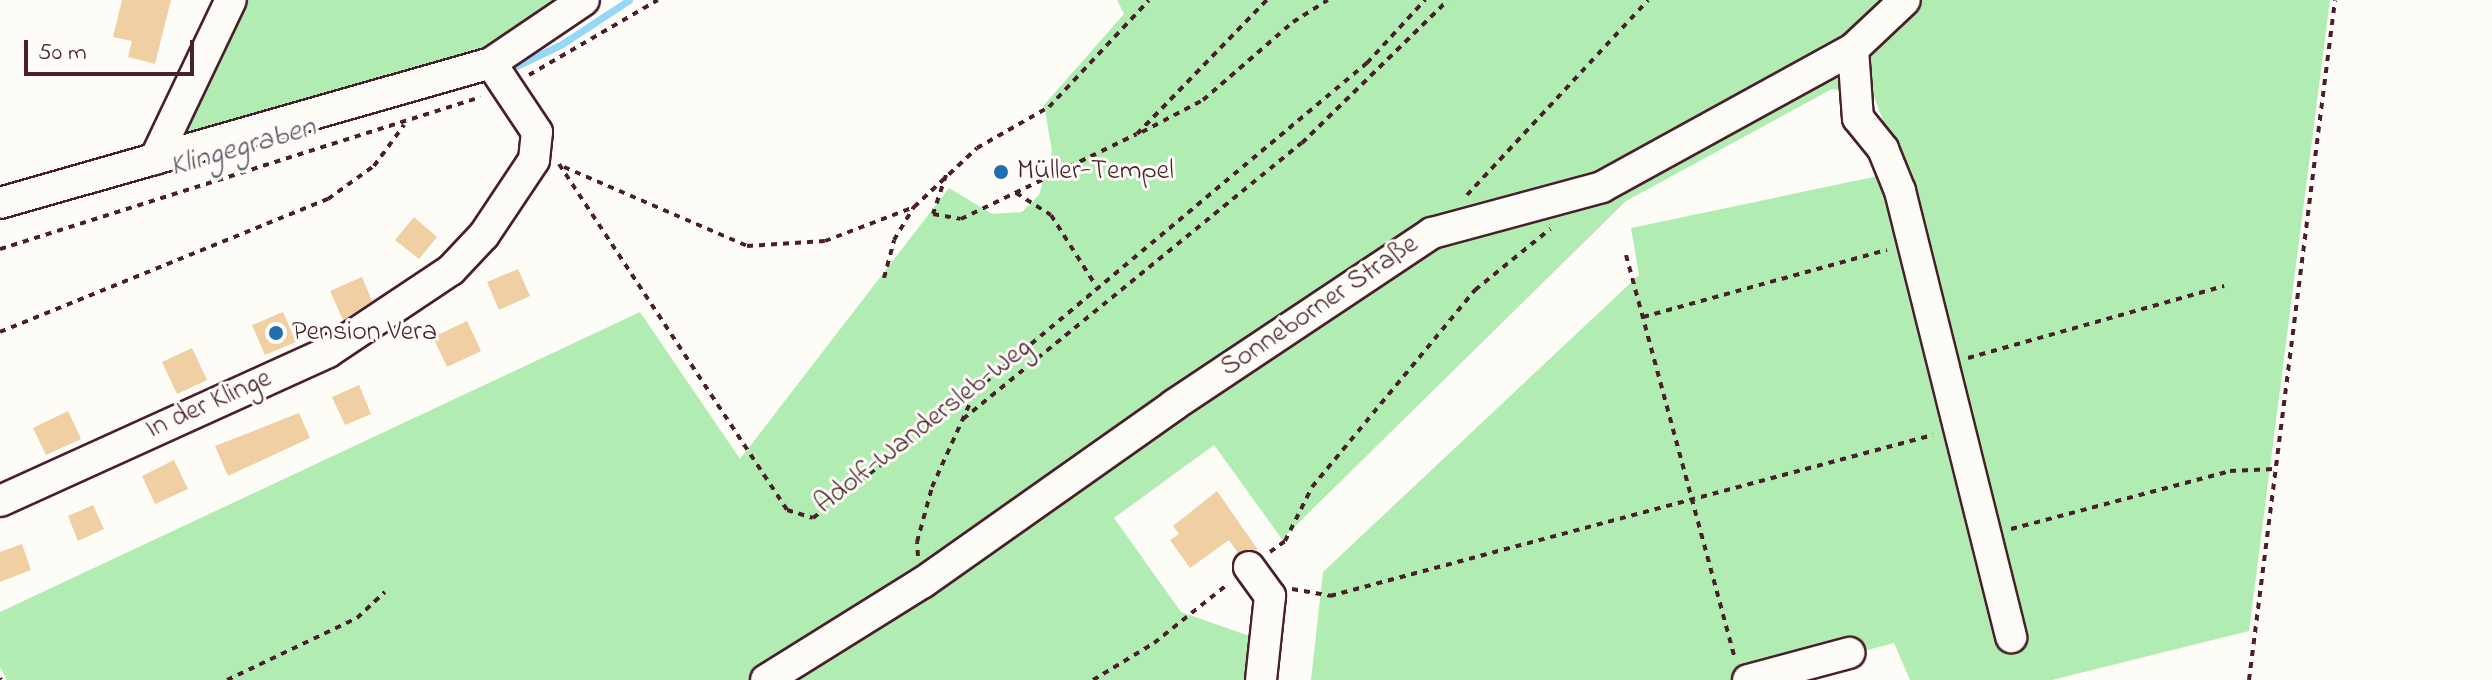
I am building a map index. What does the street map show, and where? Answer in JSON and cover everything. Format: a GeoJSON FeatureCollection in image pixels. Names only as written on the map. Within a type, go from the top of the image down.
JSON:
{"type":"FeatureCollection","features":[{"type":"Feature","properties":{"kind":"street"},"geometry":{"type":"LineString","coordinates":[[155,159],[231,0]]}},
{"type":"Feature","properties":{"kind":"street"},"geometry":{"type":"LineString","coordinates":[[0,203],[155,159],[499,76],[584,0]]}},
{"type":"Feature","properties":{"kind":"street","name":"Sonneborner Straße"},"geometry":{"type":"LineString","coordinates":[[766,680],[922,583],[1174,405],[1432,233],[1602,187],[1853,49],[1905,0]]}},
{"type":"Feature","properties":{"kind":"street"},"geometry":{"type":"LineString","coordinates":[[1853,49],[1858,118],[1883,149],[1913,243],[2011,637]]}},
{"type":"Feature","properties":{"kind":"street"},"geometry":{"type":"LineString","coordinates":[[499,76],[537,132]]}},
{"type":"Feature","properties":{"kind":"street","name":"In der Klinge"},"geometry":{"type":"LineString","coordinates":[[0,501],[328,352],[417,298],[484,235],[534,160],[537,132]]}},
{"type":"Feature","properties":{"kind":"street"},"geometry":{"type":"LineString","coordinates":[[1249,567],[1270,596],[1261,680]]}},
{"type":"Feature","properties":{"kind":"street"},"geometry":{"type":"LineString","coordinates":[[1742,673],[1849,653]]}},
{"type":"Feature","properties":{"kind":"path"},"geometry":{"type":"LineString","coordinates":[[0,249],[406,123],[658,0]]}},
{"type":"Feature","properties":{"kind":"path"},"geometry":{"type":"LineString","coordinates":[[884,278],[894,240],[914,207],[977,148],[1049,107],[1149,0]]}},
{"type":"Feature","properties":{"kind":"path"},"geometry":{"type":"LineString","coordinates":[[1137,134],[1267,0]]}},
{"type":"Feature","properties":{"kind":"path"},"geometry":{"type":"LineString","coordinates":[[946,175],[933,214],[961,219],[1203,100],[1293,22],[1328,0]]}},
{"type":"Feature","properties":{"kind":"path","name":"Adolf-Wandersleb-Weg"},"geometry":{"type":"LineString","coordinates":[[537,132],[787,510],[802,518],[826,512],[976,390],[1367,63],[1425,0]]}},
{"type":"Feature","properties":{"kind":"path"},"geometry":{"type":"LineString","coordinates":[[963,419],[1302,143],[1448,0]]}},
{"type":"Feature","properties":{"kind":"path"},"geometry":{"type":"LineString","coordinates":[[1464,198],[1648,0]]}},
{"type":"Feature","properties":{"kind":"path"},"geometry":{"type":"LineString","coordinates":[[2249,680],[2335,0]]}},
{"type":"Feature","properties":{"kind":"path"},"geometry":{"type":"LineString","coordinates":[[0,332],[328,199],[374,166],[406,123]]}},
{"type":"Feature","properties":{"kind":"path"},"geometry":{"type":"LineString","coordinates":[[561,166],[747,246],[825,241],[914,207]]}},
{"type":"Feature","properties":{"kind":"path"},"geometry":{"type":"LineString","coordinates":[[1016,193],[1051,215],[1097,287]]}},
{"type":"Feature","properties":{"kind":"path"},"geometry":{"type":"LineString","coordinates":[[1093,680],[1154,643],[1285,541],[1312,487],[1475,290],[1556,225]]}},
{"type":"Feature","properties":{"kind":"path"},"geometry":{"type":"LineString","coordinates":[[1643,317],[1913,243]]}},
{"type":"Feature","properties":{"kind":"path"},"geometry":{"type":"LineString","coordinates":[[1626,255],[1742,673]]}},
{"type":"Feature","properties":{"kind":"path"},"geometry":{"type":"LineString","coordinates":[[1943,365],[2224,286]]}},
{"type":"Feature","properties":{"kind":"path"},"geometry":{"type":"LineString","coordinates":[[922,583],[917,542],[932,487],[976,390]]}},
{"type":"Feature","properties":{"kind":"path"},"geometry":{"type":"LineString","coordinates":[[1286,587],[1330,596],[1959,428]]}},
{"type":"Feature","properties":{"kind":"path"},"geometry":{"type":"LineString","coordinates":[[1986,536],[2230,471],[2275,469]]}},
{"type":"Feature","properties":{"kind":"path"},"geometry":{"type":"LineString","coordinates":[[227,680],[357,618],[385,592]]}},
{"type":"Feature","properties":{"kind":"green space"},"geometry":{"type":"Polygon","coordinates":[[[248,0],[560,0],[493,46],[187,132],[248,0]]]}},
{"type":"Feature","properties":{"kind":"green space"},"geometry":{"type":"Polygon","coordinates":[[[1117,0],[2330,0],[2249,631],[2052,680],[1910,680],[1894,643],[1753,680],[1311,680],[1323,572],[1639,275],[1631,228],[1883,175],[1909,188],[1874,97],[1832,89],[1626,201],[1282,539],[1214,445],[1114,518],[1181,612],[1258,639],[1252,680],[7,680],[0,667],[0,612],[640,312],[740,459],[949,188],[992,214],[1022,212],[1039,195],[1052,151],[1044,105],[1124,14],[1117,0]]]}},
{"type":"Feature","properties":{"kind":"building"},"geometry":{"type":"Polygon","coordinates":[[[122,0],[171,0],[155,64],[128,57],[132,41],[113,37],[122,0]]]}},
{"type":"Feature","properties":{"kind":"building"},"geometry":{"type":"Polygon","coordinates":[[[414,217],[437,237],[419,259],[395,240],[414,217]]]}},
{"type":"Feature","properties":{"kind":"building"},"geometry":{"type":"Polygon","coordinates":[[[518,269],[530,296],[499,310],[487,282],[518,269]]]}},
{"type":"Feature","properties":{"kind":"building"},"geometry":{"type":"Polygon","coordinates":[[[362,277],[372,301],[343,320],[330,291],[362,277]]]}},
{"type":"Feature","properties":{"kind":"building"},"geometry":{"type":"Polygon","coordinates":[[[283,312],[296,342],[265,355],[252,325],[283,312]]]}},
{"type":"Feature","properties":{"kind":"building"},"geometry":{"type":"Polygon","coordinates":[[[467,321],[481,351],[447,367],[433,337],[467,321]]]}},
{"type":"Feature","properties":{"kind":"building"},"geometry":{"type":"Polygon","coordinates":[[[192,348],[207,380],[177,394],[162,362],[192,348]]]}},
{"type":"Feature","properties":{"kind":"building"},"geometry":{"type":"Polygon","coordinates":[[[359,385],[371,414],[345,425],[332,397],[359,385]]]}},
{"type":"Feature","properties":{"kind":"building"},"geometry":{"type":"Polygon","coordinates":[[[68,411],[81,439],[46,455],[33,428],[68,411]]]}},
{"type":"Feature","properties":{"kind":"building"},"geometry":{"type":"Polygon","coordinates":[[[299,413],[310,438],[228,476],[215,446],[299,413]]]}},
{"type":"Feature","properties":{"kind":"building"},"geometry":{"type":"Polygon","coordinates":[[[174,460],[188,489],[155,504],[142,476],[174,460]]]}},
{"type":"Feature","properties":{"kind":"building"},"geometry":{"type":"Polygon","coordinates":[[[1217,491],[1258,550],[1238,553],[1229,540],[1190,568],[1170,540],[1179,534],[1173,526],[1217,491]]]}},
{"type":"Feature","properties":{"kind":"building"},"geometry":{"type":"Polygon","coordinates":[[[93,505],[104,529],[78,541],[68,516],[93,505]]]}},
{"type":"Feature","properties":{"kind":"building"},"geometry":{"type":"Polygon","coordinates":[[[22,544],[31,570],[0,582],[0,552],[22,544]]]}},
{"type":"Feature","properties":{"kind":"waterway","name":"Klingegraben"},"geometry":{"type":"LineString","coordinates":[[508,70],[562,44],[629,0]]}},
{"type":"Feature","properties":{"kind":"place","name":"Müller-Tempel"},"geometry":{"type":"Point","coordinates":[1001,172]}},
{"type":"Feature","properties":{"kind":"place","name":"Pension Vera"},"geometry":{"type":"Point","coordinates":[276,333]}}]}
